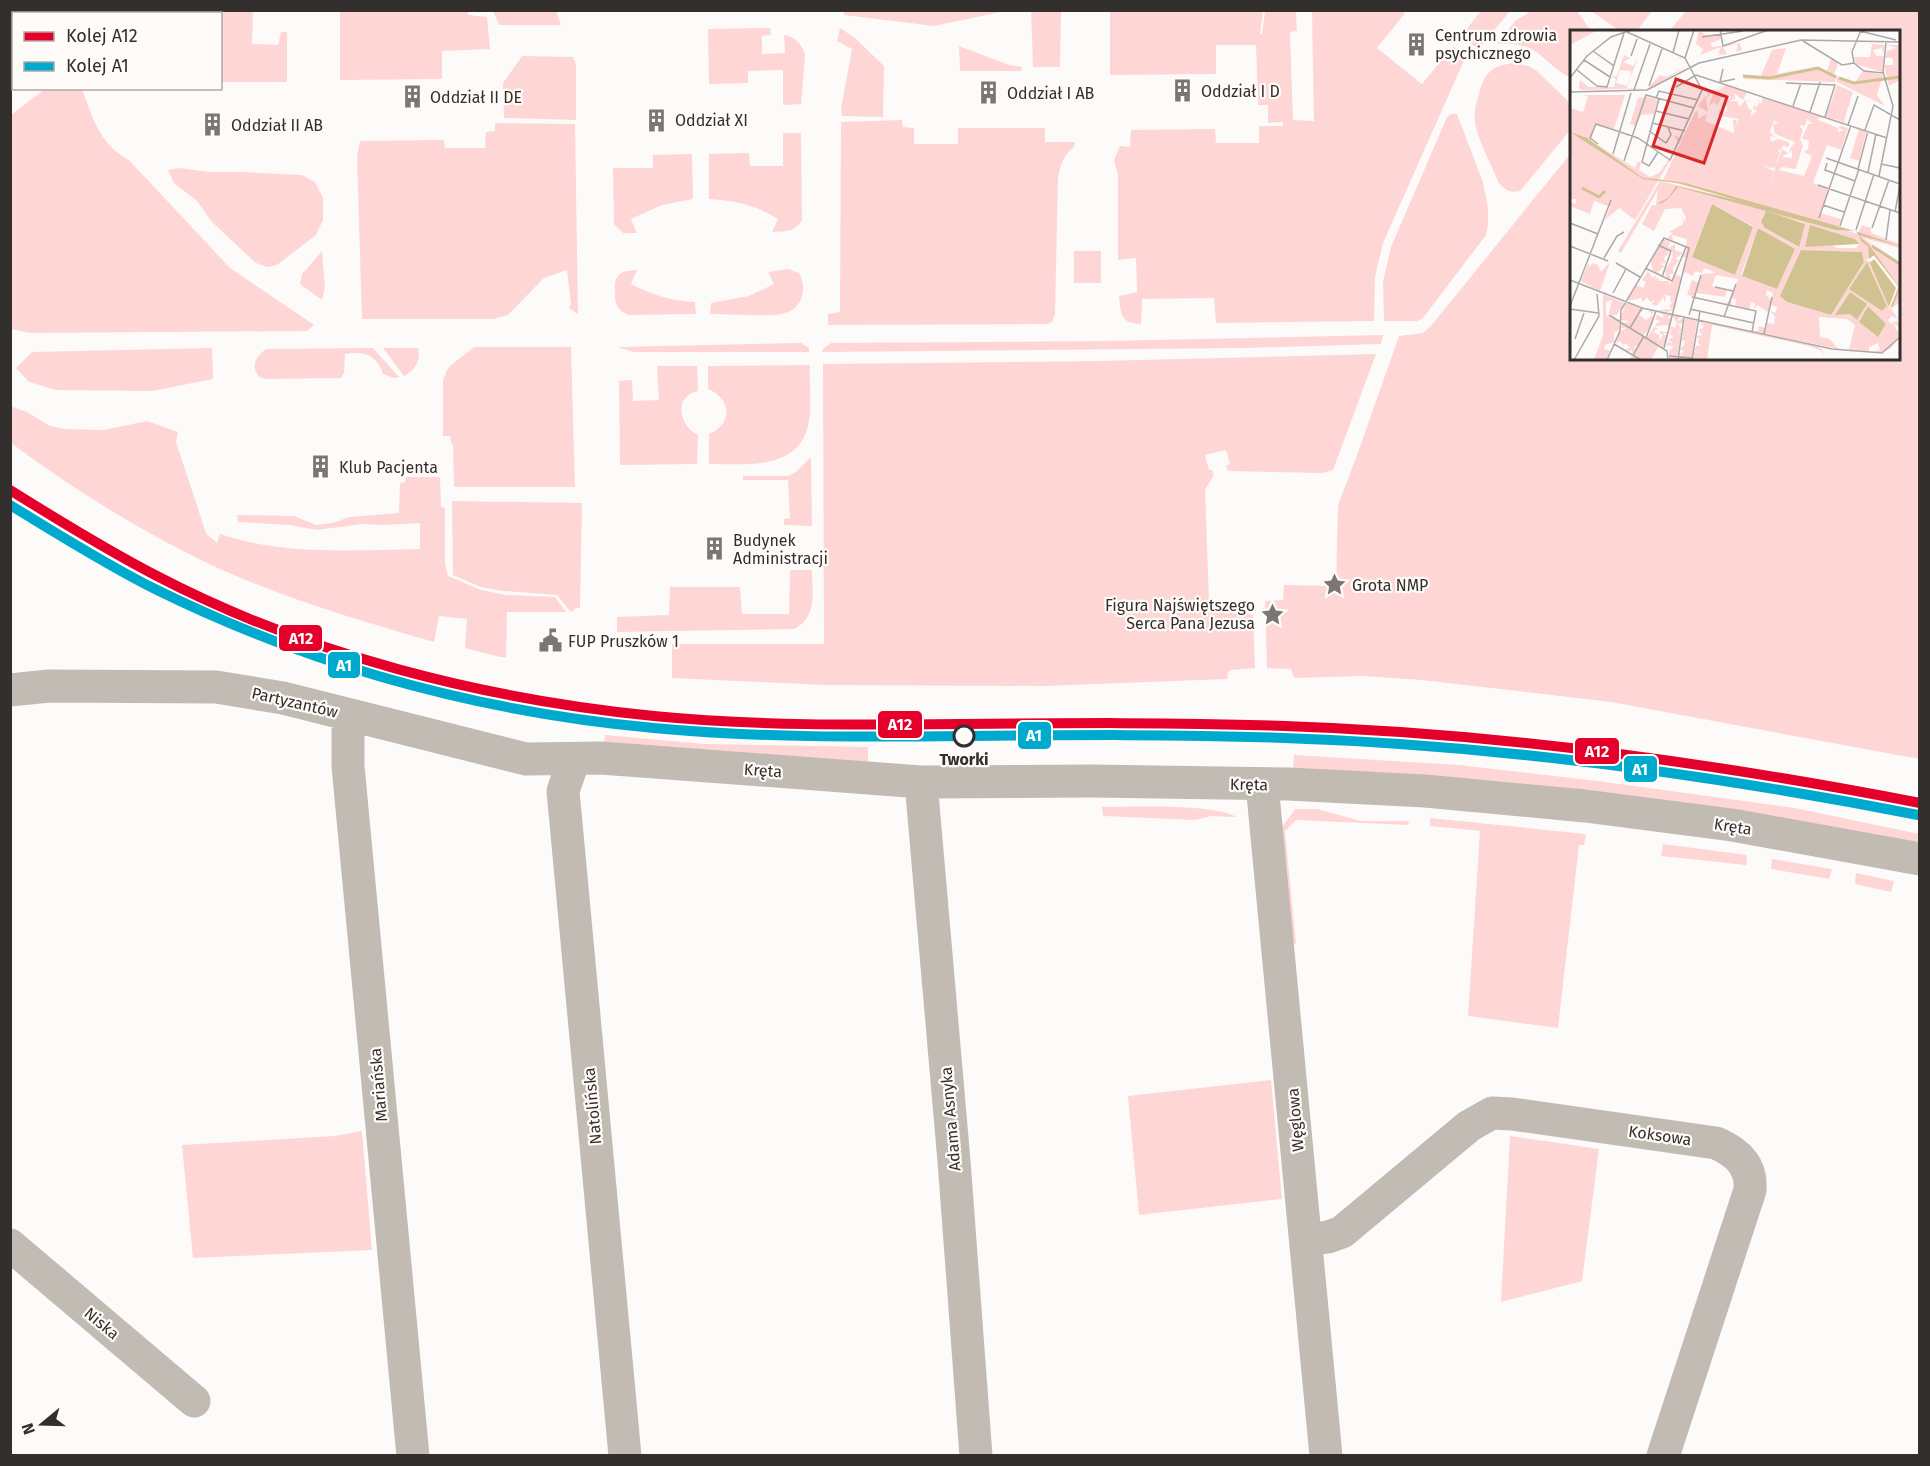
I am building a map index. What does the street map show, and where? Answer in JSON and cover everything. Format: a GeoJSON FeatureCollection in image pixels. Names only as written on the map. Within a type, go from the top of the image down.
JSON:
{"type":"FeatureCollection","features":[{"type":"Feature","properties":{"kind":"street","name":"Partyzantów"},"geometry":{"type":"LineString","coordinates":[[10,690],[49,686],[216,687],[282,698],[511,757],[574,759]]}},
{"type":"Feature","properties":{"kind":"street","name":"Mariańska"},"geometry":{"type":"LineString","coordinates":[[352,716],[348,730],[348,766],[413,1455]]}},
{"type":"Feature","properties":{"kind":"street","name":"Kręta"},"geometry":{"type":"LineString","coordinates":[[574,759],[601,758],[921,782],[1092,781],[1262,784],[1425,791],[1585,806],[1732,825],[1920,859]]}},
{"type":"Feature","properties":{"kind":"street","name":"Natolińska"},"geometry":{"type":"LineString","coordinates":[[574,759],[563,791],[625,1455]]}},
{"type":"Feature","properties":{"kind":"street","name":"Adama Asnyka"},"geometry":{"type":"LineString","coordinates":[[921,782],[954,1161],[976,1455]]}},
{"type":"Feature","properties":{"kind":"street","name":"Węglowa"},"geometry":{"type":"LineString","coordinates":[[1262,784],[1326,1455]]}},
{"type":"Feature","properties":{"kind":"street","name":"Koksowa"},"geometry":{"type":"LineString","coordinates":[[1306,1240],[1328,1237],[1342,1232],[1469,1126],[1492,1113],[1716,1143],[1729,1149],[1744,1164],[1749,1174],[1750,1190],[1663,1455]]}},
{"type":"Feature","properties":{"kind":"street","name":"Niska"},"geometry":{"type":"LineString","coordinates":[[10,1245],[194,1401]]}},
{"type":"Feature","properties":{"kind":"shaded area"},"geometry":{"type":"Polygon","coordinates":[[[468,10],[468,15],[487,17],[490,49],[442,51],[442,79],[340,80],[340,11],[468,10]]]}},
{"type":"Feature","properties":{"kind":"shaded area"},"geometry":{"type":"Polygon","coordinates":[[[844,10],[1005,11],[934,26],[844,15],[844,10]]]}},
{"type":"Feature","properties":{"kind":"shaded area"},"geometry":{"type":"Polygon","coordinates":[[[253,11],[252,44],[278,45],[281,32],[287,32],[287,82],[222,82],[222,12],[137,12],[253,11]]]}},
{"type":"Feature","properties":{"kind":"shaded area"},"geometry":{"type":"Polygon","coordinates":[[[493,11],[556,11],[561,25],[499,25],[493,11]]]}},
{"type":"Feature","properties":{"kind":"shaded area"},"geometry":{"type":"Polygon","coordinates":[[[1031,11],[1061,11],[1060,67],[1033,67],[1031,11]]]}},
{"type":"Feature","properties":{"kind":"shaded area"},"geometry":{"type":"Polygon","coordinates":[[[1110,11],[1263,11],[1260,34],[1262,34],[1265,11],[1296,11],[1297,31],[1290,32],[1293,120],[1314,121],[1312,11],[1401,11],[1405,13],[1377,48],[1422,84],[1453,46],[1466,56],[1383,243],[1375,277],[1374,321],[1216,323],[1214,298],[1142,299],[1141,324],[1125,320],[1121,313],[1119,296],[1137,292],[1136,258],[1118,260],[1118,175],[1114,160],[1120,146],[1130,147],[1131,130],[1215,129],[1216,143],[1259,143],[1259,126],[1283,126],[1283,122],[1268,123],[1268,105],[1258,105],[1256,45],[1216,45],[1216,74],[1110,75],[1110,11]]]}},
{"type":"Feature","properties":{"kind":"shaded area"},"geometry":{"type":"Polygon","coordinates":[[[1481,11],[1510,11],[1477,48],[1461,36],[1481,11]]]}},
{"type":"Feature","properties":{"kind":"shaded area"},"geometry":{"type":"Polygon","coordinates":[[[1531,11],[1577,11],[1590,30],[1570,30],[1570,77],[1532,49],[1512,44],[1497,44],[1515,21],[1531,11]]]}},
{"type":"Feature","properties":{"kind":"shaded area"},"geometry":{"type":"Polygon","coordinates":[[[1591,11],[1652,11],[1638,30],[1619,30],[1591,11]]]}},
{"type":"Feature","properties":{"kind":"shaded area"},"geometry":{"type":"Polygon","coordinates":[[[1686,11],[1919,11],[1919,759],[1611,702],[1422,680],[1363,676],[1294,678],[1291,669],[1267,668],[1265,601],[1283,600],[1284,585],[1336,586],[1338,505],[1399,336],[1423,333],[1431,326],[1570,154],[1570,360],[1900,360],[1900,30],[1670,30],[1686,11]]]}},
{"type":"Feature","properties":{"kind":"shaded area"},"geometry":{"type":"Polygon","coordinates":[[[770,28],[771,35],[762,36],[762,54],[785,53],[784,35],[795,40],[804,51],[801,104],[783,105],[783,70],[748,71],[748,83],[709,84],[708,29],[770,28]]]}},
{"type":"Feature","properties":{"kind":"shaded area"},"geometry":{"type":"Polygon","coordinates":[[[840,28],[855,38],[884,66],[883,117],[842,116],[841,109],[852,49],[837,41],[840,28]]]}},
{"type":"Feature","properties":{"kind":"shaded area"},"geometry":{"type":"Polygon","coordinates":[[[959,46],[1009,65],[1022,67],[1021,71],[960,71],[959,46]]]}},
{"type":"Feature","properties":{"kind":"shaded area"},"geometry":{"type":"Polygon","coordinates":[[[522,56],[573,57],[576,65],[576,120],[504,118],[503,83],[522,56]]]}},
{"type":"Feature","properties":{"kind":"shaded area"},"geometry":{"type":"Polygon","coordinates":[[[1514,63],[1528,66],[1537,71],[1570,103],[1570,130],[1520,191],[1513,192],[1506,190],[1499,183],[1476,128],[1475,111],[1481,86],[1490,71],[1514,63]]]}},
{"type":"Feature","properties":{"kind":"shaded area"},"geometry":{"type":"Polygon","coordinates":[[[43,90],[82,90],[104,138],[119,154],[129,160],[230,268],[314,325],[307,331],[30,333],[11,329],[11,115],[43,90]]]}},
{"type":"Feature","properties":{"kind":"shaded area"},"geometry":{"type":"Polygon","coordinates":[[[1457,114],[1483,182],[1488,208],[1486,235],[1423,318],[1417,321],[1384,321],[1383,282],[1391,247],[1447,117],[1457,114]]]}},
{"type":"Feature","properties":{"kind":"shaded area"},"geometry":{"type":"Polygon","coordinates":[[[902,120],[903,127],[914,128],[914,144],[958,144],[958,128],[1045,128],[1045,142],[1075,142],[1074,147],[1063,160],[1058,177],[1055,314],[1052,322],[1048,324],[828,325],[828,314],[840,312],[841,122],[902,120]]]}},
{"type":"Feature","properties":{"kind":"shaded area"},"geometry":{"type":"Polygon","coordinates":[[[495,123],[575,124],[578,314],[569,308],[571,304],[567,270],[544,278],[508,315],[493,319],[362,319],[357,156],[360,141],[444,140],[445,148],[485,148],[486,132],[495,131],[495,123]]]}},
{"type":"Feature","properties":{"kind":"shaded area"},"geometry":{"type":"Polygon","coordinates":[[[783,133],[801,133],[802,220],[793,229],[772,232],[778,219],[770,214],[745,204],[709,199],[709,154],[749,153],[750,166],[783,166],[783,133]]]}},
{"type":"Feature","properties":{"kind":"shaded area"},"geometry":{"type":"Polygon","coordinates":[[[692,154],[693,199],[662,205],[631,219],[637,233],[623,233],[614,224],[613,168],[653,168],[653,155],[692,154]]]}},
{"type":"Feature","properties":{"kind":"shaded area"},"geometry":{"type":"Polygon","coordinates":[[[179,168],[210,172],[302,175],[315,182],[323,198],[323,220],[316,235],[277,265],[267,267],[256,263],[212,222],[197,201],[174,183],[168,170],[179,168]]]}},
{"type":"Feature","properties":{"kind":"shaded area"},"geometry":{"type":"Polygon","coordinates":[[[322,251],[325,287],[322,300],[300,284],[302,274],[322,251]]]}},
{"type":"Feature","properties":{"kind":"shaded area"},"geometry":{"type":"Polygon","coordinates":[[[1074,251],[1101,251],[1101,283],[1074,283],[1074,251]]]}},
{"type":"Feature","properties":{"kind":"shaded area"},"geometry":{"type":"Polygon","coordinates":[[[788,269],[799,273],[803,286],[799,304],[789,312],[766,315],[710,314],[711,303],[749,296],[774,284],[768,272],[788,269]]]}},
{"type":"Feature","properties":{"kind":"shaded area"},"geometry":{"type":"Polygon","coordinates":[[[637,270],[631,284],[662,297],[695,302],[696,314],[629,315],[621,311],[616,302],[616,280],[623,272],[637,270]]]}},
{"type":"Feature","properties":{"kind":"shaded area"},"geometry":{"type":"Polygon","coordinates":[[[1383,335],[1381,344],[1242,348],[822,352],[831,343],[1107,341],[1383,335]]]}},
{"type":"Feature","properties":{"kind":"shaded area"},"geometry":{"type":"Polygon","coordinates":[[[801,343],[809,348],[809,352],[633,352],[618,347],[801,343]]]}},
{"type":"Feature","properties":{"kind":"shaded area"},"geometry":{"type":"Polygon","coordinates":[[[474,347],[571,347],[575,487],[454,487],[453,444],[450,436],[443,436],[443,381],[450,366],[474,347]]]}},
{"type":"Feature","properties":{"kind":"shaded area"},"geometry":{"type":"Polygon","coordinates":[[[212,348],[213,379],[152,391],[56,390],[29,382],[16,368],[32,352],[212,348]]]}},
{"type":"Feature","properties":{"kind":"shaded area"},"geometry":{"type":"Polygon","coordinates":[[[373,348],[399,377],[393,378],[383,374],[377,362],[369,356],[358,353],[345,354],[344,373],[341,378],[265,379],[259,377],[255,369],[257,358],[266,349],[373,348]]]}},
{"type":"Feature","properties":{"kind":"shaded area"},"geometry":{"type":"Polygon","coordinates":[[[383,348],[418,348],[419,357],[416,365],[404,376],[383,348]]]}},
{"type":"Feature","properties":{"kind":"shaded area"},"geometry":{"type":"Polygon","coordinates":[[[1376,354],[1333,470],[1323,473],[1228,471],[1226,466],[1230,464],[1226,450],[1205,455],[1209,470],[1212,470],[1214,475],[1205,490],[1209,601],[1248,602],[1248,614],[1253,615],[1255,668],[1231,670],[1228,672],[1227,679],[1045,686],[825,685],[672,678],[672,644],[824,644],[823,364],[1099,361],[1376,354]]]}},
{"type":"Feature","properties":{"kind":"shaded area"},"geometry":{"type":"Polygon","coordinates":[[[810,365],[809,421],[804,437],[795,449],[784,457],[755,464],[709,464],[709,434],[722,424],[726,418],[726,412],[722,399],[708,389],[708,366],[810,365]]]}},
{"type":"Feature","properties":{"kind":"shaded area"},"geometry":{"type":"Polygon","coordinates":[[[657,366],[697,366],[698,391],[685,399],[682,412],[686,425],[698,435],[697,464],[620,465],[619,381],[632,380],[633,401],[659,400],[657,366]]]}},
{"type":"Feature","properties":{"kind":"shaded area"},"geometry":{"type":"Polygon","coordinates":[[[10,406],[27,412],[50,426],[64,429],[104,430],[147,421],[178,432],[176,442],[206,533],[217,543],[220,534],[269,546],[294,549],[420,549],[420,523],[362,524],[317,530],[290,525],[238,522],[237,515],[294,516],[316,525],[333,523],[349,517],[399,513],[400,483],[405,482],[406,477],[440,477],[441,507],[445,508],[445,564],[448,576],[481,590],[506,595],[555,597],[566,612],[507,612],[506,657],[500,657],[465,648],[467,619],[439,616],[434,642],[344,615],[254,584],[173,546],[125,519],[55,475],[11,443],[10,406]]]}},
{"type":"Feature","properties":{"kind":"shaded area"},"geometry":{"type":"Polygon","coordinates":[[[811,457],[812,526],[784,525],[784,519],[790,518],[788,480],[743,480],[743,476],[788,476],[796,472],[811,457]]]}},
{"type":"Feature","properties":{"kind":"shaded area"},"geometry":{"type":"Polygon","coordinates":[[[452,501],[582,503],[580,608],[571,612],[557,595],[481,587],[453,575],[452,501]]]}},
{"type":"Feature","properties":{"kind":"shaded area"},"geometry":{"type":"Polygon","coordinates":[[[790,570],[812,570],[813,595],[810,611],[802,624],[794,629],[617,632],[617,617],[669,615],[670,587],[740,587],[742,614],[789,614],[790,570]]]}},
{"type":"Feature","properties":{"kind":"shaded area"},"geometry":{"type":"Polygon","coordinates":[[[605,735],[705,744],[868,747],[868,766],[604,744],[605,735]]]}},
{"type":"Feature","properties":{"kind":"shaded area"},"geometry":{"type":"Polygon","coordinates":[[[1294,755],[1459,765],[1795,808],[1919,834],[1919,849],[1293,770],[1294,755]]]}},
{"type":"Feature","properties":{"kind":"shaded area"},"geometry":{"type":"Polygon","coordinates":[[[1102,807],[1192,808],[1237,817],[1211,816],[1195,820],[1103,816],[1102,807]]]}},
{"type":"Feature","properties":{"kind":"shaded area"},"geometry":{"type":"Polygon","coordinates":[[[1295,809],[1317,809],[1361,821],[1409,821],[1408,825],[1296,820],[1285,831],[1296,943],[1289,946],[1278,826],[1283,826],[1295,809]]]}},
{"type":"Feature","properties":{"kind":"shaded area"},"geometry":{"type":"Polygon","coordinates":[[[1430,818],[1586,834],[1584,845],[1579,845],[1558,1028],[1468,1016],[1480,831],[1430,826],[1430,818]]]}},
{"type":"Feature","properties":{"kind":"shaded area"},"geometry":{"type":"Polygon","coordinates":[[[1663,844],[1747,855],[1746,865],[1661,856],[1663,844]]]}},
{"type":"Feature","properties":{"kind":"shaded area"},"geometry":{"type":"Polygon","coordinates":[[[1772,859],[1832,869],[1829,879],[1771,869],[1772,859]]]}},
{"type":"Feature","properties":{"kind":"shaded area"},"geometry":{"type":"Polygon","coordinates":[[[1856,873],[1894,881],[1891,892],[1855,884],[1856,873]]]}},
{"type":"Feature","properties":{"kind":"shaded area"},"geometry":{"type":"Polygon","coordinates":[[[1271,1080],[1282,1199],[1139,1215],[1128,1096],[1271,1080]]]}},
{"type":"Feature","properties":{"kind":"shaded area"},"geometry":{"type":"Polygon","coordinates":[[[362,1131],[372,1250],[193,1258],[182,1145],[335,1136],[362,1131]]]}},
{"type":"Feature","properties":{"kind":"shaded area"},"geometry":{"type":"Polygon","coordinates":[[[1510,1136],[1599,1149],[1582,1281],[1501,1302],[1510,1136]]]}},
{"type":"Feature","properties":{"kind":"rail line","name":"A12"},"geometry":{"type":"LineString","coordinates":[[10,490],[100,545],[155,575],[273,628],[398,669],[525,698],[654,716],[768,723],[845,725],[1203,724],[1445,735],[1683,762],[1920,803]]}},
{"type":"Feature","properties":{"kind":"rail line","name":"A1"},"geometry":{"type":"LineString","coordinates":[[10,505],[155,589],[274,641],[336,663],[398,681],[461,697],[589,721],[733,734],[851,737],[1205,736],[1443,747],[1681,774],[1918,815]]}},
{"type":"Feature","properties":{"kind":"place","name":"Centrum zdrowia psychicznego"},"geometry":{"type":"Point","coordinates":[1417,44]}},
{"type":"Feature","properties":{"kind":"place","name":"Oddział I D"},"geometry":{"type":"Point","coordinates":[1183,91]}},
{"type":"Feature","properties":{"kind":"place","name":"Oddział I AB"},"geometry":{"type":"Point","coordinates":[989,93]}},
{"type":"Feature","properties":{"kind":"place","name":"Oddział II DE"},"geometry":{"type":"Point","coordinates":[412,97]}},
{"type":"Feature","properties":{"kind":"place","name":"Oddział XI"},"geometry":{"type":"Point","coordinates":[657,120]}},
{"type":"Feature","properties":{"kind":"place","name":"Oddział II AB"},"geometry":{"type":"Point","coordinates":[213,125]}},
{"type":"Feature","properties":{"kind":"place","name":"Klub Pacjenta"},"geometry":{"type":"Point","coordinates":[321,467]}},
{"type":"Feature","properties":{"kind":"place","name":"Budynek Administracji"},"geometry":{"type":"Point","coordinates":[715,549]}},
{"type":"Feature","properties":{"kind":"place","name":"Grota NMP"},"geometry":{"type":"Point","coordinates":[1334,585]}},
{"type":"Feature","properties":{"kind":"place","name":"Figura Najświętszego Serca Pana Jezusa"},"geometry":{"type":"Point","coordinates":[1273,614]}},
{"type":"Feature","properties":{"kind":"place","name":"FUP Pruszków 1"},"geometry":{"type":"Point","coordinates":[550,641]}},
{"type":"Feature","properties":{"kind":"place","name":"Tworki"},"geometry":{"type":"Point","coordinates":[964,736]}}]}
